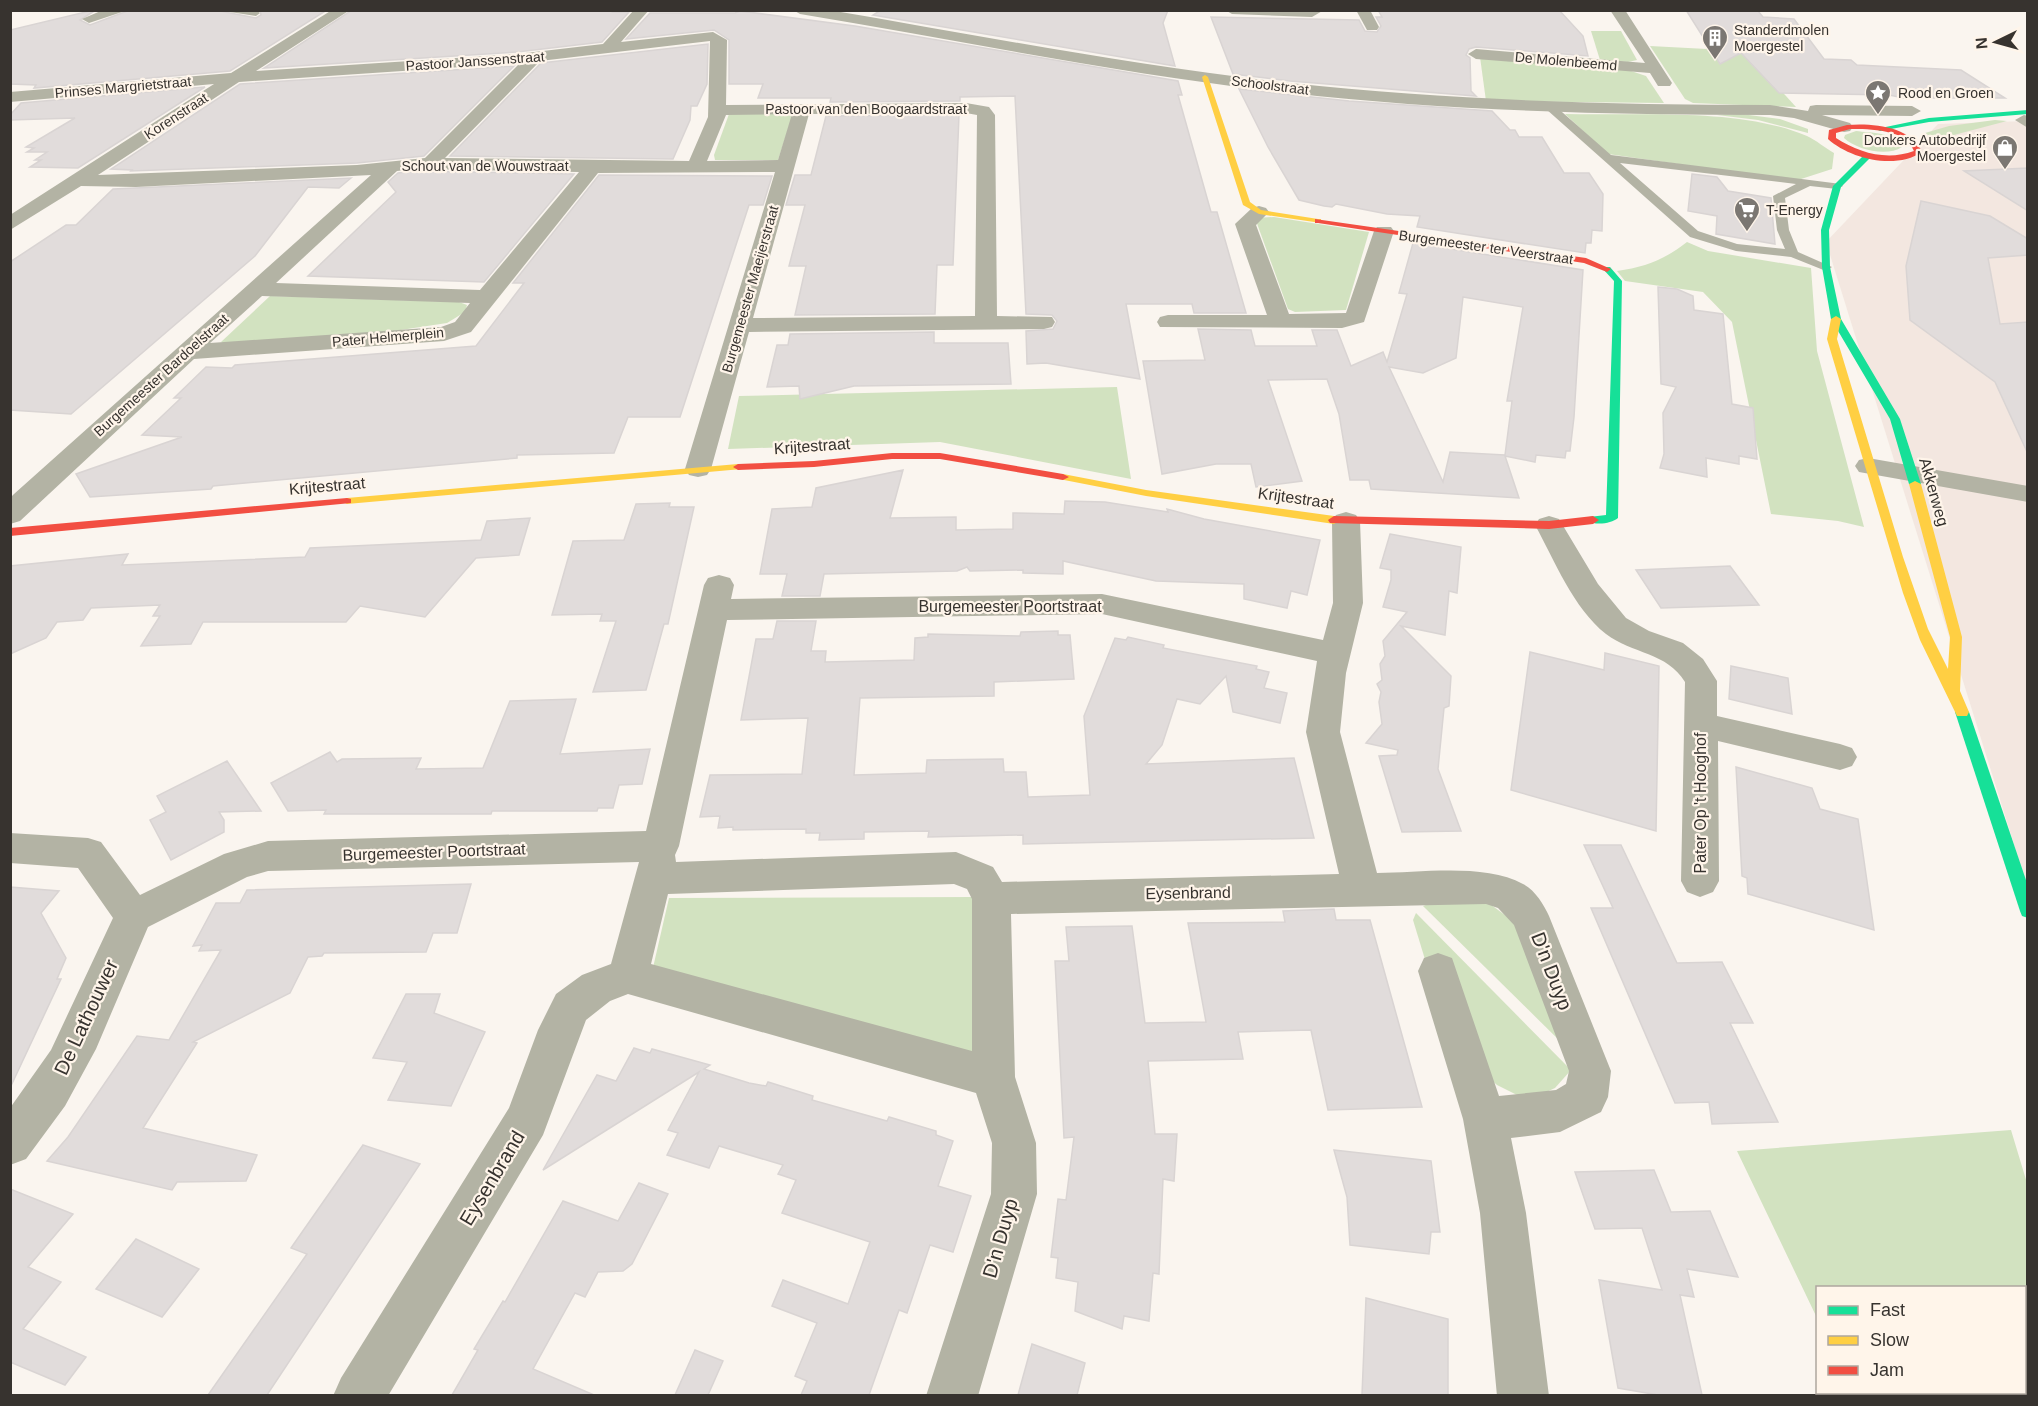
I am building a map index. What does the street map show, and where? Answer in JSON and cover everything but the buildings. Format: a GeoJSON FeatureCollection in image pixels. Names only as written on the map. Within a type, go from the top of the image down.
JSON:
{"type":"FeatureCollection","features":[{"type":"Feature","properties":{"kind":"street"},"geometry":{"type":"LineString","coordinates":[[88,19],[121,10]]}},
{"type":"Feature","properties":{"kind":"street","name":"Korenstraat"},"geometry":{"type":"LineString","coordinates":[[10,224],[235,77],[343,10]]}},
{"type":"Feature","properties":{"kind":"street"},"geometry":{"type":"LineString","coordinates":[[609,47],[642,10]]}},
{"type":"Feature","properties":{"kind":"street","name":"Schoolstraat"},"geometry":{"type":"LineString","coordinates":[[800,10],[1205,77],[1336,93],[1550,107],[1745,111],[1791,116],[1838,130]]}},
{"type":"Feature","properties":{"kind":"street"},"geometry":{"type":"LineString","coordinates":[[858,19],[873,10]]}},
{"type":"Feature","properties":{"kind":"street"},"geometry":{"type":"LineString","coordinates":[[1232,10],[1312,13],[1317,10]]}},
{"type":"Feature","properties":{"kind":"street"},"geometry":{"type":"LineString","coordinates":[[1363,10],[1372,27]]}},
{"type":"Feature","properties":{"kind":"street"},"geometry":{"type":"LineString","coordinates":[[1617,10],[1632,29],[1681,110]]}},
{"type":"Feature","properties":{"kind":"street"},"geometry":{"type":"LineString","coordinates":[[902,27],[919,16]]}},
{"type":"Feature","properties":{"kind":"street","name":"Pastoor Janssenstraat"},"geometry":{"type":"LineString","coordinates":[[235,77],[535,57],[713,36],[719,40],[716,110]]}},
{"type":"Feature","properties":{"kind":"street","name":"De Molenbeemd"},"geometry":{"type":"LineString","coordinates":[[1476,54],[1655,69]]}},
{"type":"Feature","properties":{"kind":"street"},"geometry":{"type":"LineString","coordinates":[[429,164],[535,57]]}},
{"type":"Feature","properties":{"kind":"street","name":"Prinses Margrietstraat"},"geometry":{"type":"LineString","coordinates":[[10,97],[235,77]]}},
{"type":"Feature","properties":{"kind":"street"},"geometry":{"type":"LineString","coordinates":[[1205,77],[1246,203],[1259,212],[1245,224],[1281,322]]}},
{"type":"Feature","properties":{"kind":"street","name":"Pastoor van den Boogaardstraat"},"geometry":{"type":"LineString","coordinates":[[716,110],[966,108],[983,111],[986,115],[986,322]]}},
{"type":"Feature","properties":{"kind":"street","name":"Burgemeester Maeijerstraat"},"geometry":{"type":"LineString","coordinates":[[698,469],[802,109]]}},
{"type":"Feature","properties":{"kind":"street"},"geometry":{"type":"LineString","coordinates":[[696,166],[717,117],[716,110]]}},
{"type":"Feature","properties":{"kind":"street","name":"Schoolstraat"},"geometry":{"type":"LineString","coordinates":[[1791,116],[1817,110],[1912,111]]}},
{"type":"Feature","properties":{"kind":"street"},"geometry":{"type":"LineString","coordinates":[[1879,129],[1906,137],[1918,148],[1914,154],[1892,157],[1869,155],[1844,147],[1832,139],[1838,130],[1879,129],[1957,118],[2023,117]]}},
{"type":"Feature","properties":{"kind":"street"},"geometry":{"type":"LineString","coordinates":[[1906,137],[1957,118]]}},
{"type":"Feature","properties":{"kind":"street","name":"Akkerweg"},"geometry":{"type":"LineString","coordinates":[[1844,147],[1839,184],[1825,230],[1826,267],[1836,319],[1895,419],[1956,637],[1954,689]]}},
{"type":"Feature","properties":{"kind":"street"},"geometry":{"type":"LineString","coordinates":[[1839,184],[1869,155]]}},
{"type":"Feature","properties":{"kind":"street","name":"Schout van de Wouwstraat"},"geometry":{"type":"LineString","coordinates":[[77,180],[136,181],[357,171],[429,164],[593,167],[786,166]]}},
{"type":"Feature","properties":{"kind":"street","name":"Burgemeester Bardoelstraat"},"geometry":{"type":"LineString","coordinates":[[10,515],[254,289],[392,166]]}},
{"type":"Feature","properties":{"kind":"street","name":"Pater Helmerplein"},"geometry":{"type":"LineString","coordinates":[[186,352],[444,334],[463,327],[593,167]]}},
{"type":"Feature","properties":{"kind":"street","name":"Burgemeester Bardoelstraat"},"geometry":{"type":"LineString","coordinates":[[313,236],[357,171]]}},
{"type":"Feature","properties":{"kind":"street","name":"Burgemeester ter Veerstraat"},"geometry":{"type":"LineString","coordinates":[[1259,212],[1586,261],[1606,268],[1618,281],[1612,518]]}},
{"type":"Feature","properties":{"kind":"street"},"geometry":{"type":"LineString","coordinates":[[1168,322],[1342,321],[1356,317],[1384,231]]}},
{"type":"Feature","properties":{"kind":"street"},"geometry":{"type":"LineString","coordinates":[[254,289],[486,297]]}},
{"type":"Feature","properties":{"kind":"street","name":"Akkerweg"},"geometry":{"type":"LineString","coordinates":[[1836,319],[1832,339],[1868,466],[1923,633],[1954,689],[2028,911]]}},
{"type":"Feature","properties":{"kind":"street"},"geometry":{"type":"LineString","coordinates":[[739,325],[1044,322]]}},
{"type":"Feature","properties":{"kind":"street","name":"Krijtestraat"},"geometry":{"type":"LineString","coordinates":[[10,532],[698,469],[814,464],[892,456],[940,456],[989,463],[1146,493],[1346,521],[1549,525],[1612,518]]}},
{"type":"Feature","properties":{"kind":"street"},"geometry":{"type":"LineString","coordinates":[[1868,466],[2028,494]]}},
{"type":"Feature","properties":{"kind":"street"},"geometry":{"type":"LineString","coordinates":[[1346,521],[1348,603],[1330,673],[1323,732],[1362,889]]}},
{"type":"Feature","properties":{"kind":"street","name":"Pater Op 't Hooghof"},"geometry":{"type":"LineString","coordinates":[[1549,525],[1602,612],[1617,627],[1674,650],[1692,664],[1701,681],[1700,881]]}},
{"type":"Feature","properties":{"kind":"street","name":"Burgemeester Poortstraat"},"geometry":{"type":"LineString","coordinates":[[133,916],[237,865],[268,856],[657,862],[717,598],[1101,604],[1336,654]]}},
{"type":"Feature","properties":{"kind":"street","name":"Pater Op 't Hooghof"},"geometry":{"type":"LineString","coordinates":[[1700,724],[1840,757]]}},
{"type":"Feature","properties":{"kind":"street"},"geometry":{"type":"LineString","coordinates":[[10,848],[88,853],[133,916]]}},
{"type":"Feature","properties":{"kind":"street"},"geometry":{"type":"LineString","coordinates":[[991,898],[980,878],[956,868],[657,862],[628,976],[993,1077]]}},
{"type":"Feature","properties":{"kind":"street","name":"D'n Duyp"},"geometry":{"type":"LineString","coordinates":[[1362,889],[1486,888],[1511,896],[1530,916],[1590,1071],[1586,1097],[1560,1111],[1485,1119]]}},
{"type":"Feature","properties":{"kind":"street","name":"Eysenbrand"},"geometry":{"type":"LineString","coordinates":[[991,898],[1362,889]]}},
{"type":"Feature","properties":{"kind":"street","name":"D'n Duyp"},"geometry":{"type":"LineString","coordinates":[[952,1395],[1014,1194],[1014,1143],[993,1077],[991,898]]}},
{"type":"Feature","properties":{"kind":"street","name":"De Lathouwer"},"geometry":{"type":"LineString","coordinates":[[10,1143],[30,1122],[71,1056],[133,916]]}},
{"type":"Feature","properties":{"kind":"street"},"geometry":{"type":"LineString","coordinates":[[1438,970],[1485,1119],[1503,1213],[1523,1377],[1522,1395]]}},
{"type":"Feature","properties":{"kind":"street","name":"Eysenbrand"},"geometry":{"type":"LineString","coordinates":[[359,1395],[527,1120],[559,1030],[571,1007],[596,988],[628,976]]}},
{"type":"Feature","properties":{"kind":"lane"},"geometry":{"type":"LineString","coordinates":[[221,10],[256,13]]}},
{"type":"Feature","properties":{"kind":"lane"},"geometry":{"type":"LineString","coordinates":[[1550,107],[1694,234],[1736,247],[1793,254],[1826,267]]}},
{"type":"Feature","properties":{"kind":"lane"},"geometry":{"type":"LineString","coordinates":[[1606,158],[1808,183],[1839,184]]}},
{"type":"Feature","properties":{"kind":"lane"},"geometry":{"type":"LineString","coordinates":[[1793,254],[1783,230],[1779,196],[1808,183]]}},
{"type":"Feature","properties":{"kind":"shaded area"},"geometry":{"type":"Polygon","coordinates":[[[2027,121],[2027,886],[1826,242],[1938,124],[2027,121]]]}},
{"type":"Feature","properties":{"kind":"green space"},"geometry":{"type":"Polygon","coordinates":[[[1591,31],[1621,31],[1637,60],[1628,62],[1600,60],[1591,31]]]}},
{"type":"Feature","properties":{"kind":"green space"},"geometry":{"type":"Polygon","coordinates":[[[1650,46],[1745,51],[1796,107],[1693,103],[1685,99],[1650,46]]]}},
{"type":"Feature","properties":{"kind":"green space"},"geometry":{"type":"Polygon","coordinates":[[[1480,57],[1625,69],[1646,76],[1664,103],[1486,101],[1480,57]]]}},
{"type":"Feature","properties":{"kind":"green space"},"geometry":{"type":"Polygon","coordinates":[[[729,114],[793,114],[778,160],[715,160],[714,155],[729,114]]]}},
{"type":"Feature","properties":{"kind":"green space"},"geometry":{"type":"Polygon","coordinates":[[[1565,114],[1688,115],[1751,121],[1780,127],[1814,140],[1834,153],[1832,169],[1798,180],[1608,154],[1565,114]]]}},
{"type":"Feature","properties":{"kind":"green space"},"geometry":{"type":"Polygon","coordinates":[[[1741,114],[1780,119],[1808,129],[1808,133],[1758,120],[1717,115],[1741,114]]]}},
{"type":"Feature","properties":{"kind":"green space"},"geometry":{"type":"Polygon","coordinates":[[[1995,120],[2007,121],[1935,140],[1925,133],[1949,126],[1995,120]]]}},
{"type":"Feature","properties":{"kind":"green space"},"geometry":{"type":"Polygon","coordinates":[[[1856,131],[1889,136],[1899,142],[1902,147],[1888,152],[1864,149],[1844,138],[1845,135],[1856,131]]]}},
{"type":"Feature","properties":{"kind":"green space"},"geometry":{"type":"Polygon","coordinates":[[[1274,217],[1369,232],[1346,310],[1295,312],[1288,309],[1255,218],[1274,217]]]}},
{"type":"Feature","properties":{"kind":"green space"},"geometry":{"type":"Polygon","coordinates":[[[1687,242],[1708,251],[1811,268],[1817,351],[1864,527],[1838,521],[1771,514],[1732,322],[1703,292],[1625,281],[1617,271],[1654,262],[1687,242]]]}},
{"type":"Feature","properties":{"kind":"green space"},"geometry":{"type":"Polygon","coordinates":[[[270,296],[459,302],[467,305],[465,312],[447,323],[394,331],[225,344],[221,342],[270,296]]]}},
{"type":"Feature","properties":{"kind":"green space"},"geometry":{"type":"Polygon","coordinates":[[[1117,387],[1131,479],[940,442],[728,449],[739,396],[1117,387]]]}},
{"type":"Feature","properties":{"kind":"green space"},"geometry":{"type":"Polygon","coordinates":[[[973,897],[979,1077],[652,972],[669,898],[973,897]]]}},
{"type":"Feature","properties":{"kind":"green space"},"geometry":{"type":"Polygon","coordinates":[[[1432,903],[1490,904],[1521,927],[1565,1046],[1423,906],[1432,903]]]}},
{"type":"Feature","properties":{"kind":"green space"},"geometry":{"type":"Polygon","coordinates":[[[1416,913],[1571,1070],[1555,1088],[1542,1094],[1517,1095],[1497,1085],[1481,1071],[1427,966],[1413,920],[1416,913]]]}},
{"type":"Feature","properties":{"kind":"green space"},"geometry":{"type":"Polygon","coordinates":[[[2011,1130],[2027,1183],[2027,1395],[1855,1395],[2026,1394],[2026,1286],[1816,1286],[1816,1316],[1737,1151],[2011,1130]]]}},
{"type":"Feature","properties":{"kind":"traffic: fast"},"geometry":{"type":"LineString","coordinates":[[1880,129],[1929,120],[2028,112]]}},
{"type":"Feature","properties":{"kind":"traffic: fast"},"geometry":{"type":"LineString","coordinates":[[1869,155],[1837,186],[1825,230],[1826,267],[1836,319],[1895,419],[1915,484]]}},
{"type":"Feature","properties":{"kind":"traffic: fast"},"geometry":{"type":"LineString","coordinates":[[1593,520],[1612,518],[1618,281],[1607,269]]}},
{"type":"Feature","properties":{"kind":"traffic: fast"},"geometry":{"type":"LineString","coordinates":[[1962,712],[2028,911]]}},
{"type":"Feature","properties":{"kind":"traffic: slow"},"geometry":{"type":"LineString","coordinates":[[1205,77],[1246,203],[1259,212],[1318,221]]}},
{"type":"Feature","properties":{"kind":"traffic: slow"},"geometry":{"type":"LineString","coordinates":[[1836,319],[1832,339],[1897,557],[1922,629],[1962,712]]}},
{"type":"Feature","properties":{"kind":"traffic: slow"},"geometry":{"type":"LineString","coordinates":[[347,501],[738,467]]}},
{"type":"Feature","properties":{"kind":"traffic: slow"},"geometry":{"type":"LineString","coordinates":[[1063,477],[1146,493],[1334,520]]}},
{"type":"Feature","properties":{"kind":"traffic: slow"},"geometry":{"type":"LineString","coordinates":[[1915,484],[1956,637],[1954,689]]}},
{"type":"Feature","properties":{"kind":"traffic: jam"},"geometry":{"type":"LineString","coordinates":[[1850,127],[1879,129],[1900,134],[1909,138],[1915,144],[1918,152],[1896,158],[1874,157],[1851,150],[1832,139],[1832,132],[1850,127]]}},
{"type":"Feature","properties":{"kind":"traffic: jam"},"geometry":{"type":"LineString","coordinates":[[1318,221],[1586,261],[1607,269]]}},
{"type":"Feature","properties":{"kind":"traffic: jam"},"geometry":{"type":"LineString","coordinates":[[738,467],[814,464],[892,456],[940,456],[1063,477]]}},
{"type":"Feature","properties":{"kind":"traffic: jam"},"geometry":{"type":"LineString","coordinates":[[10,532],[347,501]]}},
{"type":"Feature","properties":{"kind":"traffic: jam"},"geometry":{"type":"LineString","coordinates":[[1334,520],[1549,525],[1593,520]]}},
{"type":"Feature","properties":{"kind":"place","name":"Standerdmolen Moergestel"},"geometry":{"type":"Point","coordinates":[1715,61]}},
{"type":"Feature","properties":{"kind":"place","name":"Rood en Groen"},"geometry":{"type":"Point","coordinates":[1878,116]}},
{"type":"Feature","properties":{"kind":"place","name":"Donkers Autobedrijf Moergestel"},"geometry":{"type":"Point","coordinates":[2005,171]}},
{"type":"Feature","properties":{"kind":"place","name":"T-Energy"},"geometry":{"type":"Point","coordinates":[1747,233]}}]}
